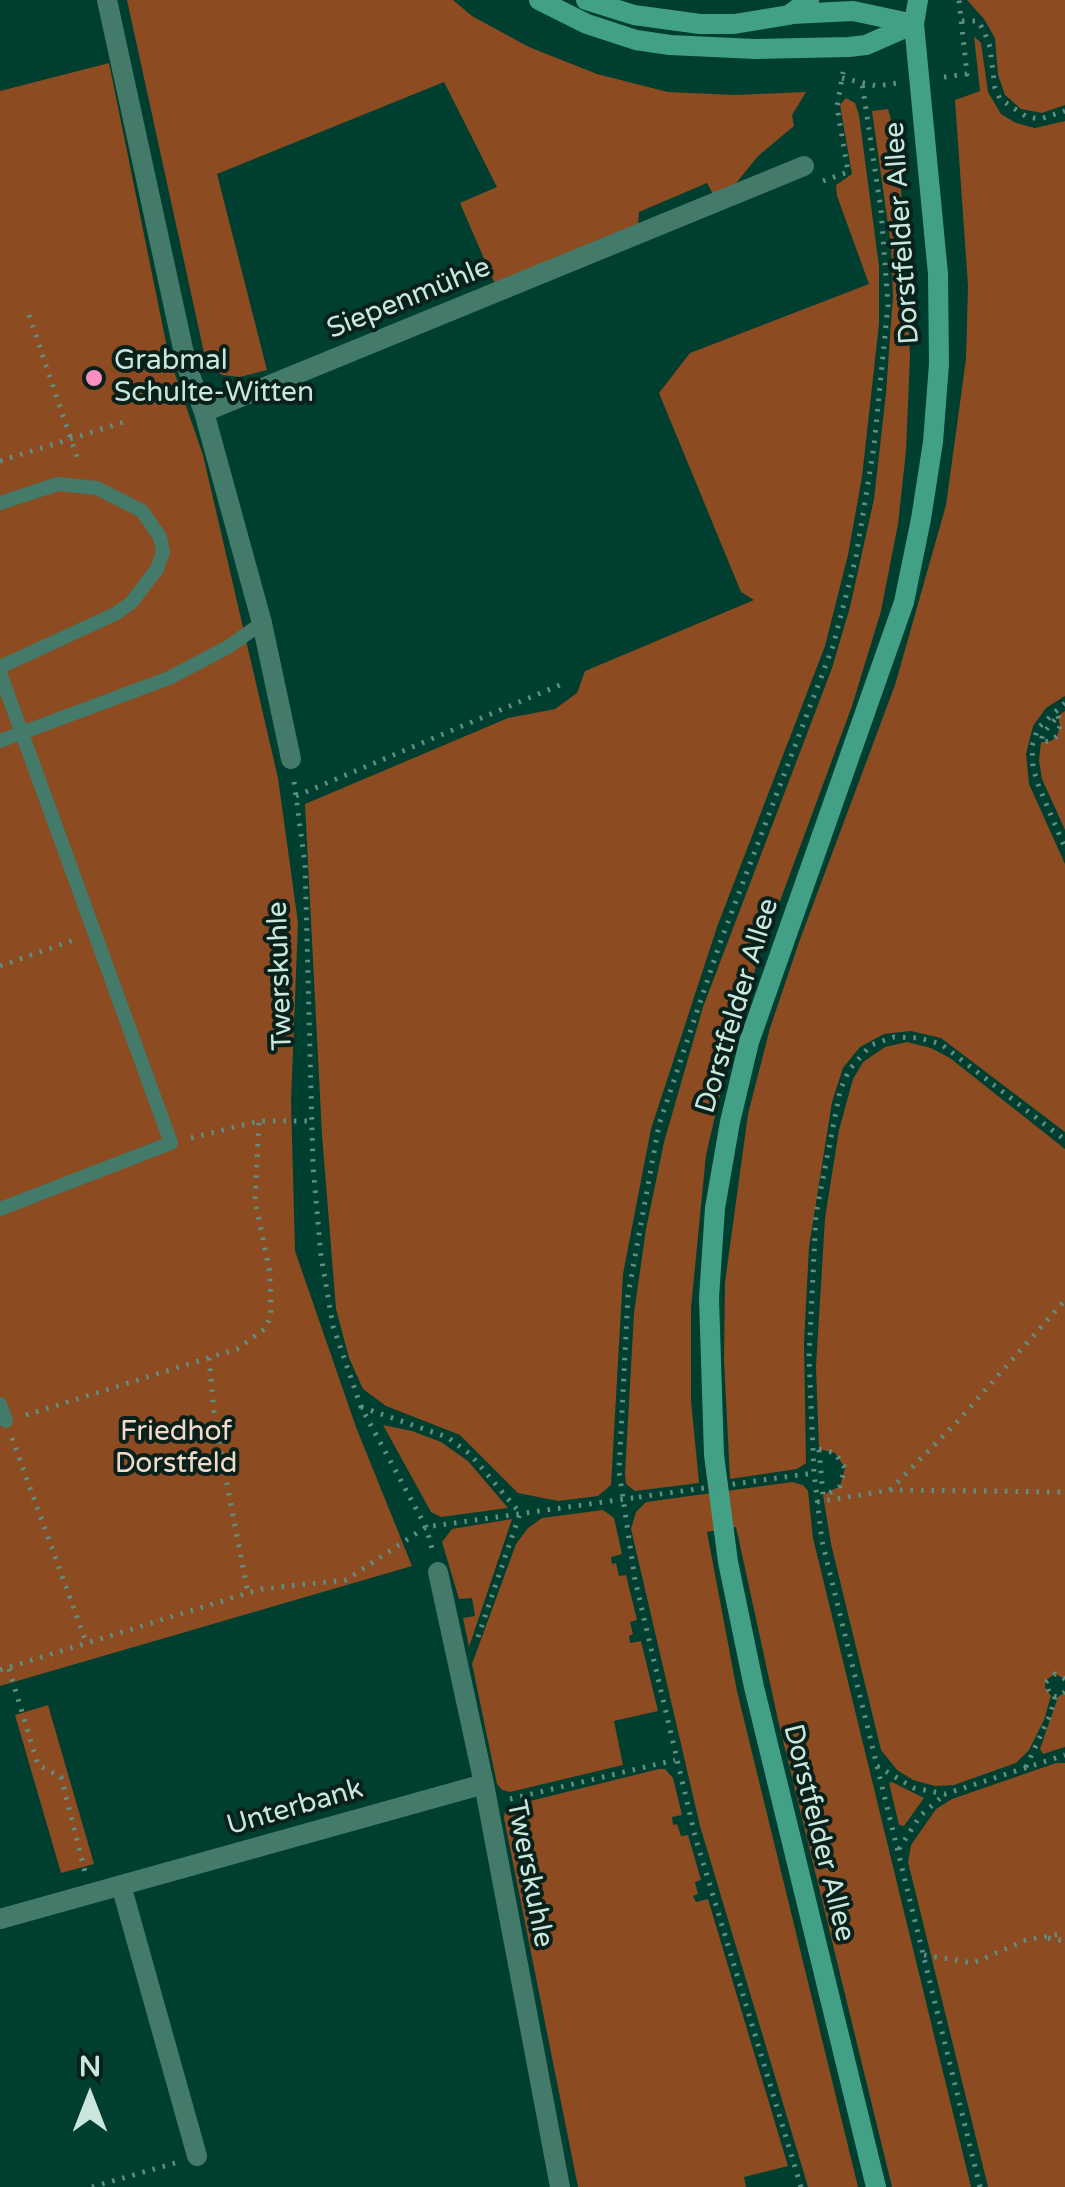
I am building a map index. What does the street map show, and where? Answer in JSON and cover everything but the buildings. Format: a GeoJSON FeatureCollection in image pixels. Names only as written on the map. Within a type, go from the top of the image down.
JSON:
{"type":"FeatureCollection","features":[{"type":"Feature","properties":{"kind":"main road"},"geometry":{"type":"LineString","coordinates":[[538,0],[587,24],[636,40],[670,45],[755,49],[848,47],[866,45],[914,24]]}},
{"type":"Feature","properties":{"kind":"main road"},"geometry":{"type":"LineString","coordinates":[[586,0],[634,15],[700,24],[853,11],[914,24]]}},
{"type":"Feature","properties":{"kind":"main road"},"geometry":{"type":"LineString","coordinates":[[789,15],[809,0]]}},
{"type":"Feature","properties":{"kind":"main road"},"geometry":{"type":"LineString","coordinates":[[896,0],[914,24]]}},
{"type":"Feature","properties":{"kind":"main road","name":"Dorstfelder Allee"},"geometry":{"type":"LineString","coordinates":[[876,2187],[754,1688],[728,1562],[714,1455],[708,1298],[718,1191],[750,1042],[769,978],[904,602],[921,519],[933,442],[939,364],[938,274],[914,24],[918,0]]}},
{"type":"Feature","properties":{"kind":"street"},"geometry":{"type":"LineString","coordinates":[[107,0],[187,366],[204,412],[262,622],[292,759]]}},
{"type":"Feature","properties":{"kind":"street","name":"Siepenmühle"},"geometry":{"type":"LineString","coordinates":[[204,412],[804,166]]}},
{"type":"Feature","properties":{"kind":"street","name":"Twerskuhle"},"geometry":{"type":"LineString","coordinates":[[438,1572],[486,1794],[560,2187]]}},
{"type":"Feature","properties":{"kind":"street","name":"Unterbank"},"geometry":{"type":"LineString","coordinates":[[0,1919],[486,1794]]}},
{"type":"Feature","properties":{"kind":"street"},"geometry":{"type":"LineString","coordinates":[[121,1885],[197,2156]]}},
{"type":"Feature","properties":{"kind":"lane"},"geometry":{"type":"LineString","coordinates":[[0,503],[58,484],[87,486],[118,496],[142,510],[160,536],[162,552],[143,591],[114,614],[0,670],[171,1144],[0,1209]]}},
{"type":"Feature","properties":{"kind":"lane"},"geometry":{"type":"LineString","coordinates":[[0,741],[170,678],[262,622]]}},
{"type":"Feature","properties":{"kind":"lane"},"geometry":{"type":"LineString","coordinates":[[0,1404],[6,1421]]}},
{"type":"Feature","properties":{"kind":"path"},"geometry":{"type":"LineString","coordinates":[[959,0],[962,21],[978,21],[984,31],[1000,99],[1027,117],[1040,119],[1065,111]]}},
{"type":"Feature","properties":{"kind":"path"},"geometry":{"type":"LineString","coordinates":[[800,2187],[676,1760],[635,1580],[619,1471],[628,1296],[659,1125],[720,943],[833,646],[856,557],[871,464],[888,305],[886,254],[862,83],[842,78],[837,107],[848,172],[826,183],[804,166]]}},
{"type":"Feature","properties":{"kind":"path"},"geometry":{"type":"LineString","coordinates":[[29,314],[87,486]]}},
{"type":"Feature","properties":{"kind":"path"},"geometry":{"type":"LineString","coordinates":[[0,461],[124,422]]}},
{"type":"Feature","properties":{"kind":"path"},"geometry":{"type":"LineString","coordinates":[[296,796],[567,682]]}},
{"type":"Feature","properties":{"kind":"path"},"geometry":{"type":"LineString","coordinates":[[1065,703],[1038,728],[1032,746],[1033,768],[1065,848]]}},
{"type":"Feature","properties":{"kind":"path"},"geometry":{"type":"LineString","coordinates":[[1058,716],[1059,733],[1051,741],[1041,742],[1043,732],[1049,720],[1058,716]]}},
{"type":"Feature","properties":{"kind":"path","name":"Twerskuhle"},"geometry":{"type":"LineString","coordinates":[[292,759],[306,864],[311,1122],[321,1256],[333,1326],[361,1407],[426,1528]]}},
{"type":"Feature","properties":{"kind":"path"},"geometry":{"type":"LineString","coordinates":[[0,966],[96,933]]}},
{"type":"Feature","properties":{"kind":"path"},"geometry":{"type":"LineString","coordinates":[[980,2187],[822,1541],[818,1502],[818,1473],[819,1450],[835,1453],[845,1468],[840,1486],[823,1495],[818,1473],[809,1358],[816,1214],[840,1091],[849,1070],[872,1046],[894,1037],[941,1044],[1065,1140]]}},
{"type":"Feature","properties":{"kind":"path"},"geometry":{"type":"LineString","coordinates":[[171,1144],[259,1121],[311,1122]]}},
{"type":"Feature","properties":{"kind":"path"},"geometry":{"type":"LineString","coordinates":[[86,1642],[6,1421],[238,1349],[266,1328],[271,1314],[270,1273],[254,1200],[259,1121]]}},
{"type":"Feature","properties":{"kind":"path"},"geometry":{"type":"LineString","coordinates":[[890,1490],[1065,1300]]}},
{"type":"Feature","properties":{"kind":"path"},"geometry":{"type":"LineString","coordinates":[[209,1358],[215,1422],[248,1593]]}},
{"type":"Feature","properties":{"kind":"path"},"geometry":{"type":"LineString","coordinates":[[361,1407],[447,1438],[470,1454],[520,1513]]}},
{"type":"Feature","properties":{"kind":"path"},"geometry":{"type":"LineString","coordinates":[[0,1670],[248,1593],[346,1580],[426,1528],[818,1473]]}},
{"type":"Feature","properties":{"kind":"path"},"geometry":{"type":"LineString","coordinates":[[818,1502],[890,1490],[1065,1492]]}},
{"type":"Feature","properties":{"kind":"path"},"geometry":{"type":"LineString","coordinates":[[462,1682],[520,1513]]}},
{"type":"Feature","properties":{"kind":"path"},"geometry":{"type":"LineString","coordinates":[[8,1668],[38,1765],[61,1777],[90,1894]]}},
{"type":"Feature","properties":{"kind":"path"},"geometry":{"type":"LineString","coordinates":[[1054,1697],[1046,1691],[1046,1680],[1054,1674],[1065,1679]]}},
{"type":"Feature","properties":{"kind":"path"},"geometry":{"type":"LineString","coordinates":[[1054,1697],[1065,1692]]}},
{"type":"Feature","properties":{"kind":"path"},"geometry":{"type":"LineString","coordinates":[[1026,1767],[1054,1697]]}},
{"type":"Feature","properties":{"kind":"path"},"geometry":{"type":"LineString","coordinates":[[898,1851],[920,1816],[945,1794],[1065,1755]]}},
{"type":"Feature","properties":{"kind":"path"},"geometry":{"type":"LineString","coordinates":[[486,1794],[676,1760]]}},
{"type":"Feature","properties":{"kind":"path"},"geometry":{"type":"LineString","coordinates":[[877,1766],[914,1788],[945,1794]]}},
{"type":"Feature","properties":{"kind":"path"},"geometry":{"type":"LineString","coordinates":[[923,1955],[974,1963],[1026,1940],[1065,1934]]}},
{"type":"Feature","properties":{"kind":"path"},"geometry":{"type":"LineString","coordinates":[[1043,1937],[1065,1941]]}},
{"type":"Feature","properties":{"kind":"path"},"geometry":{"type":"LineString","coordinates":[[92,2187],[197,2156]]}},
{"type":"Feature","properties":{"kind":"green space"},"geometry":{"type":"Polygon","coordinates":[[[127,0],[453,0],[472,16],[529,47],[597,74],[668,92],[806,92],[792,115],[794,126],[758,156],[733,187],[714,196],[707,183],[639,212],[638,226],[495,284],[460,203],[497,187],[444,82],[217,174],[267,370],[240,377],[222,375],[206,362],[127,0]]]}},
{"type":"Feature","properties":{"kind":"green space"},"geometry":{"type":"Polygon","coordinates":[[[967,0],[1065,0],[1065,105],[1042,113],[1021,109],[1005,95],[998,75],[995,38],[967,0]]]}},
{"type":"Feature","properties":{"kind":"green space"},"geometry":{"type":"Polygon","coordinates":[[[974,36],[981,43],[988,92],[1001,114],[1035,128],[1065,121],[1065,696],[1046,708],[1033,726],[1026,754],[1029,784],[1065,864],[1065,1132],[941,1038],[911,1031],[884,1034],[860,1047],[843,1068],[832,1102],[809,1247],[804,1342],[806,1463],[797,1469],[730,1479],[725,1282],[748,1114],[770,1028],[799,942],[895,685],[946,505],[966,359],[968,286],[955,100],[980,91],[974,36]]]}},
{"type":"Feature","properties":{"kind":"green space","name":"Friedhof Dorstfeld"},"geometry":{"type":"Polygon","coordinates":[[[109,63],[169,357],[203,455],[278,778],[298,923],[291,1100],[295,1251],[356,1427],[412,1566],[0,1686],[0,91],[109,63]]]}},
{"type":"Feature","properties":{"kind":"green space"},"geometry":{"type":"Polygon","coordinates":[[[846,98],[855,103],[859,115],[879,266],[879,324],[862,477],[848,555],[825,646],[717,927],[651,1129],[623,1274],[611,1485],[598,1496],[558,1501],[518,1493],[460,1435],[386,1406],[363,1389],[349,1358],[336,1309],[322,1135],[305,804],[508,718],[555,709],[577,693],[585,671],[754,600],[741,592],[659,393],[690,353],[869,284],[837,196],[836,185],[852,174],[840,105],[846,98]]]}},
{"type":"Feature","properties":{"kind":"green space"},"geometry":{"type":"Polygon","coordinates":[[[888,109],[896,138],[901,189],[910,355],[898,524],[881,611],[852,706],[756,966],[706,1155],[691,1308],[691,1400],[699,1483],[635,1491],[626,1484],[625,1474],[634,1313],[664,1142],[703,1007],[832,668],[874,499],[893,296],[891,246],[872,111],[888,109]]]}},
{"type":"Feature","properties":{"kind":"green space"},"geometry":{"type":"Polygon","coordinates":[[[1065,711],[1065,830],[1042,779],[1039,760],[1041,742],[1057,736],[1058,716],[1065,711]]]}},
{"type":"Feature","properties":{"kind":"green space"},"geometry":{"type":"Polygon","coordinates":[[[907,1042],[950,1058],[1065,1149],[1065,1679],[1055,1674],[1046,1680],[1045,1687],[1051,1696],[1044,1720],[1029,1750],[1016,1763],[954,1785],[935,1786],[913,1780],[897,1770],[881,1750],[831,1544],[823,1495],[840,1486],[845,1468],[835,1453],[819,1449],[816,1367],[825,1218],[839,1130],[853,1079],[863,1062],[885,1047],[907,1042]]]}},
{"type":"Feature","properties":{"kind":"green space"},"geometry":{"type":"Polygon","coordinates":[[[383,1425],[441,1442],[468,1461],[508,1508],[441,1517],[431,1512],[383,1425]]]}},
{"type":"Feature","properties":{"kind":"green space"},"geometry":{"type":"Polygon","coordinates":[[[792,1482],[808,1491],[813,1538],[971,2187],[892,2187],[778,1720],[736,1527],[707,1532],[737,1691],[858,2187],[808,2187],[700,1826],[631,1529],[636,1512],[646,1502],[792,1482]]]}},
{"type":"Feature","properties":{"kind":"green space"},"geometry":{"type":"Polygon","coordinates":[[[603,1510],[614,1518],[622,1554],[611,1557],[612,1564],[616,1563],[619,1576],[626,1575],[637,1620],[630,1622],[630,1643],[641,1641],[658,1711],[614,1721],[623,1765],[510,1792],[502,1790],[497,1784],[472,1664],[516,1544],[528,1528],[542,1518],[603,1510]]]}},
{"type":"Feature","properties":{"kind":"green space"},"geometry":{"type":"Polygon","coordinates":[[[512,1519],[469,1647],[463,1618],[475,1616],[472,1598],[459,1599],[442,1542],[452,1529],[512,1519]]]}},
{"type":"Feature","properties":{"kind":"green space"},"geometry":{"type":"Polygon","coordinates":[[[1065,1692],[1065,1747],[1043,1754],[1040,1749],[1058,1697],[1065,1692]]]}},
{"type":"Feature","properties":{"kind":"green space"},"geometry":{"type":"Polygon","coordinates":[[[48,1705],[94,1864],[61,1873],[15,1715],[48,1705]]]}},
{"type":"Feature","properties":{"kind":"green space"},"geometry":{"type":"Polygon","coordinates":[[[1065,1763],[1065,2187],[988,2187],[908,1862],[911,1845],[936,1809],[952,1799],[1065,1763]]]}},
{"type":"Feature","properties":{"kind":"green space"},"geometry":{"type":"Polygon","coordinates":[[[665,1769],[673,1778],[682,1815],[672,1817],[673,1825],[677,1824],[681,1836],[688,1835],[701,1880],[695,1882],[698,1894],[693,1896],[696,1902],[708,1899],[788,2166],[744,2177],[746,2187],[578,2187],[505,1811],[518,1804],[665,1769]]]}},
{"type":"Feature","properties":{"kind":"green space"},"geometry":{"type":"Polygon","coordinates":[[[889,1783],[924,1798],[904,1826],[899,1825],[889,1783]]]}},
{"type":"Feature","properties":{"kind":"place","name":"Grabmal Schulte-Witten"},"geometry":{"type":"Point","coordinates":[94,378]}}]}
